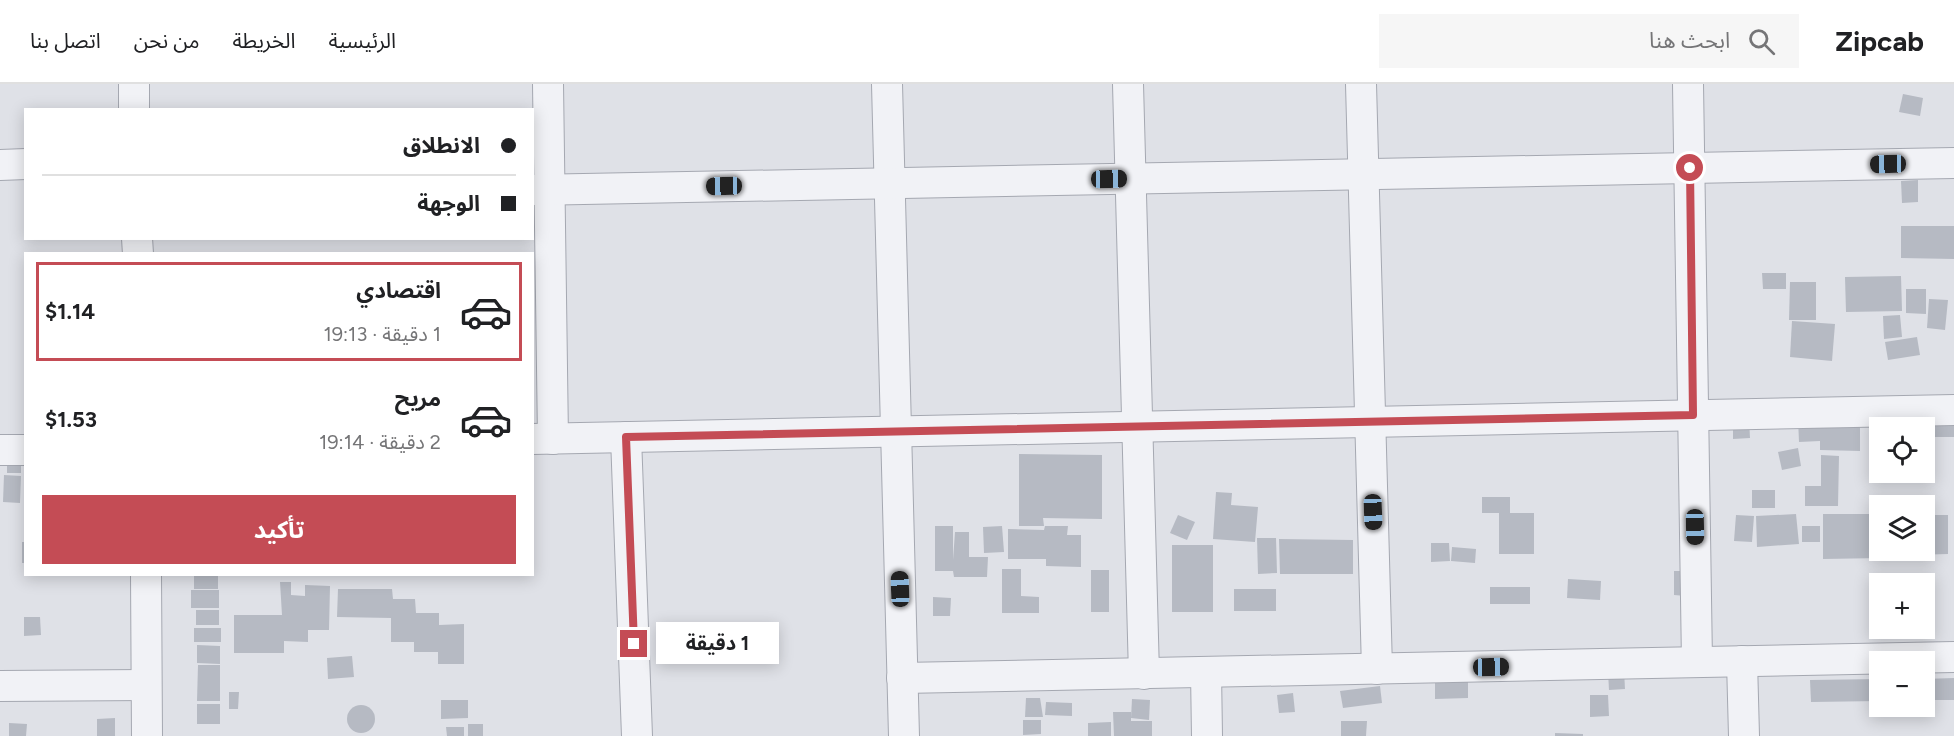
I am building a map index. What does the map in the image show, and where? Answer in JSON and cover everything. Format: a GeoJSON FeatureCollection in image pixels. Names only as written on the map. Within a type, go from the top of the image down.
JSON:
{"type":"FeatureCollection","features":[{"type":"Feature","properties":{"kind":"street"},"geometry":{"type":"LineString","coordinates":[[134,84],[134,108]]}},
{"type":"Feature","properties":{"kind":"street"},"geometry":{"type":"LineString","coordinates":[[548,84],[540,190],[543,439],[1954,410]]}},
{"type":"Feature","properties":{"kind":"street"},"geometry":{"type":"LineString","coordinates":[[887,84],[904,736]]}},
{"type":"Feature","properties":{"kind":"street"},"geometry":{"type":"LineString","coordinates":[[1128,84],[1144,674]]}},
{"type":"Feature","properties":{"kind":"street"},"geometry":{"type":"LineString","coordinates":[[1361,84],[1377,669]]}},
{"type":"Feature","properties":{"kind":"street"},"geometry":{"type":"LineString","coordinates":[[1688,84],[1697,662]]}},
{"type":"Feature","properties":{"kind":"street"},"geometry":{"type":"LineString","coordinates":[[540,190],[1954,163]]}},
{"type":"Feature","properties":{"kind":"street"},"geometry":{"type":"LineString","coordinates":[[0,165],[24,164]]}},
{"type":"Feature","properties":{"kind":"street"},"geometry":{"type":"LineString","coordinates":[[626,437],[637,736]]}},
{"type":"Feature","properties":{"kind":"street"},"geometry":{"type":"LineString","coordinates":[[0,450],[24,450]]}},
{"type":"Feature","properties":{"kind":"street"},"geometry":{"type":"LineString","coordinates":[[146,576],[147,736]]}},
{"type":"Feature","properties":{"kind":"street"},"geometry":{"type":"LineString","coordinates":[[902,678],[1954,657]]}},
{"type":"Feature","properties":{"kind":"street"},"geometry":{"type":"LineString","coordinates":[[1742,662],[1744,736]]}},
{"type":"Feature","properties":{"kind":"street"},"geometry":{"type":"LineString","coordinates":[[1206,672],[1207,736]]}},
{"type":"Feature","properties":{"kind":"street"},"geometry":{"type":"LineString","coordinates":[[0,686],[146,686]]}},
{"type":"Feature","properties":{"kind":"building"},"geometry":{"type":"Polygon","coordinates":[[[1903,94],[1923,98],[1920,116],[1899,112],[1903,94]]]}},
{"type":"Feature","properties":{"kind":"building"},"geometry":{"type":"Polygon","coordinates":[[[1918,180],[1918,202],[1902,203],[1901,181],[1918,180]]]}},
{"type":"Feature","properties":{"kind":"building"},"geometry":{"type":"Polygon","coordinates":[[[1901,226],[1954,226],[1954,259],[1901,258],[1901,226]]]}},
{"type":"Feature","properties":{"kind":"building"},"geometry":{"type":"Polygon","coordinates":[[[1762,273],[1786,273],[1786,289],[1763,289],[1762,273]]]}},
{"type":"Feature","properties":{"kind":"building"},"geometry":{"type":"Polygon","coordinates":[[[1901,276],[1902,311],[1846,312],[1845,277],[1901,276]]]}},
{"type":"Feature","properties":{"kind":"building"},"geometry":{"type":"Polygon","coordinates":[[[1790,282],[1816,282],[1816,320],[1789,320],[1790,282]]]}},
{"type":"Feature","properties":{"kind":"building"},"geometry":{"type":"Polygon","coordinates":[[[1906,289],[1926,289],[1926,314],[1906,313],[1906,289]]]}},
{"type":"Feature","properties":{"kind":"building"},"geometry":{"type":"Polygon","coordinates":[[[1929,299],[1948,300],[1945,330],[1927,328],[1929,299]]]}},
{"type":"Feature","properties":{"kind":"building"},"geometry":{"type":"Polygon","coordinates":[[[1900,315],[1902,337],[1884,339],[1883,316],[1900,315]]]}},
{"type":"Feature","properties":{"kind":"building"},"geometry":{"type":"Polygon","coordinates":[[[1792,321],[1835,324],[1832,361],[1790,357],[1792,321]]]}},
{"type":"Feature","properties":{"kind":"building"},"geometry":{"type":"Polygon","coordinates":[[[1917,337],[1920,355],[1888,360],[1885,342],[1917,337]]]}},
{"type":"Feature","properties":{"kind":"building"},"geometry":{"type":"Polygon","coordinates":[[[1798,419],[1860,419],[1860,451],[1820,450],[1820,441],[1799,442],[1798,419]]]}},
{"type":"Feature","properties":{"kind":"building"},"geometry":{"type":"Polygon","coordinates":[[[1733,420],[1749,420],[1750,438],[1733,439],[1733,420]]]}},
{"type":"Feature","properties":{"kind":"building"},"geometry":{"type":"Polygon","coordinates":[[[1935,420],[1954,420],[1954,437],[1935,437],[1935,420]]]}},
{"type":"Feature","properties":{"kind":"building"},"geometry":{"type":"Polygon","coordinates":[[[1798,448],[1801,466],[1782,470],[1778,452],[1798,448]]]}},
{"type":"Feature","properties":{"kind":"building"},"geometry":{"type":"Polygon","coordinates":[[[7,454],[21,454],[21,473],[7,473],[7,454]]]}},
{"type":"Feature","properties":{"kind":"building"},"geometry":{"type":"Polygon","coordinates":[[[1019,454],[1102,455],[1102,519],[1043,518],[1044,526],[1019,526],[1019,454]]]}},
{"type":"Feature","properties":{"kind":"building"},"geometry":{"type":"Polygon","coordinates":[[[1821,455],[1839,456],[1838,506],[1805,506],[1805,486],[1821,486],[1821,455]]]}},
{"type":"Feature","properties":{"kind":"building"},"geometry":{"type":"Polygon","coordinates":[[[4,475],[21,476],[20,503],[3,502],[4,475]]]}},
{"type":"Feature","properties":{"kind":"building"},"geometry":{"type":"Polygon","coordinates":[[[1752,490],[1775,490],[1775,508],[1752,508],[1752,490]]]}},
{"type":"Feature","properties":{"kind":"building"},"geometry":{"type":"Polygon","coordinates":[[[1216,492],[1232,493],[1231,505],[1258,507],[1255,542],[1213,539],[1216,492]]]}},
{"type":"Feature","properties":{"kind":"building"},"geometry":{"type":"Polygon","coordinates":[[[1482,497],[1510,497],[1510,513],[1534,513],[1534,554],[1499,554],[1499,513],[1482,513],[1482,497]]]}},
{"type":"Feature","properties":{"kind":"building"},"geometry":{"type":"Polygon","coordinates":[[[1796,514],[1799,544],[1757,547],[1756,516],[1796,514]]]}},
{"type":"Feature","properties":{"kind":"building"},"geometry":{"type":"Polygon","coordinates":[[[1823,514],[1869,514],[1869,558],[1823,559],[1823,514]]]}},
{"type":"Feature","properties":{"kind":"building"},"geometry":{"type":"Polygon","coordinates":[[[1178,515],[1195,522],[1187,540],[1170,533],[1178,515]]]}},
{"type":"Feature","properties":{"kind":"building"},"geometry":{"type":"Polygon","coordinates":[[[1736,515],[1754,516],[1752,542],[1734,541],[1736,515]]]}},
{"type":"Feature","properties":{"kind":"building"},"geometry":{"type":"Polygon","coordinates":[[[1935,515],[1948,515],[1948,554],[1935,554],[1935,515]]]}},
{"type":"Feature","properties":{"kind":"building"},"geometry":{"type":"Polygon","coordinates":[[[935,526],[953,526],[953,560],[955,532],[969,532],[969,557],[988,557],[987,577],[954,577],[953,571],[935,571],[935,526]]]}},
{"type":"Feature","properties":{"kind":"building"},"geometry":{"type":"Polygon","coordinates":[[[1002,526],[1004,552],[984,553],[983,527],[1002,526]]]}},
{"type":"Feature","properties":{"kind":"building"},"geometry":{"type":"Polygon","coordinates":[[[1045,526],[1068,526],[1067,535],[1081,535],[1081,567],[1046,566],[1046,559],[1008,559],[1008,529],[1044,530],[1045,526]]]}},
{"type":"Feature","properties":{"kind":"building"},"geometry":{"type":"Polygon","coordinates":[[[1802,526],[1820,526],[1820,542],[1802,542],[1802,526]]]}},
{"type":"Feature","properties":{"kind":"building"},"geometry":{"type":"Polygon","coordinates":[[[1257,538],[1276,538],[1277,573],[1258,574],[1257,538]]]}},
{"type":"Feature","properties":{"kind":"building"},"geometry":{"type":"Polygon","coordinates":[[[1279,539],[1353,540],[1353,574],[1280,574],[1279,539]]]}},
{"type":"Feature","properties":{"kind":"building"},"geometry":{"type":"Polygon","coordinates":[[[22,542],[24,542],[24,563],[22,563],[22,542]]]}},
{"type":"Feature","properties":{"kind":"building"},"geometry":{"type":"Polygon","coordinates":[[[1431,543],[1449,543],[1450,561],[1431,562],[1431,543]]]}},
{"type":"Feature","properties":{"kind":"building"},"geometry":{"type":"Polygon","coordinates":[[[1172,545],[1213,545],[1213,612],[1172,612],[1172,545]]]}},
{"type":"Feature","properties":{"kind":"building"},"geometry":{"type":"Polygon","coordinates":[[[1452,547],[1476,549],[1475,563],[1451,561],[1452,547]]]}},
{"type":"Feature","properties":{"kind":"building"},"geometry":{"type":"Polygon","coordinates":[[[1002,569],[1021,569],[1021,596],[1039,597],[1039,613],[1002,613],[1002,569]]]}},
{"type":"Feature","properties":{"kind":"building"},"geometry":{"type":"Polygon","coordinates":[[[1091,570],[1109,570],[1109,612],[1091,612],[1091,570]]]}},
{"type":"Feature","properties":{"kind":"building"},"geometry":{"type":"Polygon","coordinates":[[[1674,571],[1686,571],[1686,596],[1674,595],[1674,571]]]}},
{"type":"Feature","properties":{"kind":"building"},"geometry":{"type":"Polygon","coordinates":[[[194,576],[218,576],[218,589],[194,589],[194,576]]]}},
{"type":"Feature","properties":{"kind":"building"},"geometry":{"type":"Polygon","coordinates":[[[1568,579],[1601,581],[1600,600],[1567,598],[1568,579]]]}},
{"type":"Feature","properties":{"kind":"building"},"geometry":{"type":"Polygon","coordinates":[[[280,582],[291,582],[291,595],[305,596],[305,585],[330,586],[329,630],[308,630],[308,642],[284,641],[284,653],[234,653],[234,615],[282,615],[280,582]]]}},
{"type":"Feature","properties":{"kind":"building"},"geometry":{"type":"Polygon","coordinates":[[[1490,587],[1530,587],[1530,604],[1490,604],[1490,587]]]}},
{"type":"Feature","properties":{"kind":"building"},"geometry":{"type":"Polygon","coordinates":[[[338,589],[392,589],[393,599],[415,599],[416,613],[439,613],[439,625],[464,624],[464,664],[438,664],[438,652],[414,652],[414,642],[391,642],[391,618],[337,617],[338,589]]]}},
{"type":"Feature","properties":{"kind":"building"},"geometry":{"type":"Polygon","coordinates":[[[1234,589],[1276,589],[1276,611],[1234,611],[1234,589]]]}},
{"type":"Feature","properties":{"kind":"building"},"geometry":{"type":"Polygon","coordinates":[[[191,590],[219,590],[219,608],[191,608],[191,590]]]}},
{"type":"Feature","properties":{"kind":"building"},"geometry":{"type":"Polygon","coordinates":[[[933,597],[951,598],[950,616],[933,616],[933,597]]]}},
{"type":"Feature","properties":{"kind":"building"},"geometry":{"type":"Polygon","coordinates":[[[196,610],[219,610],[219,625],[196,625],[196,610]]]}},
{"type":"Feature","properties":{"kind":"building"},"geometry":{"type":"Polygon","coordinates":[[[24,617],[40,617],[41,635],[24,636],[24,617]]]}},
{"type":"Feature","properties":{"kind":"building"},"geometry":{"type":"Polygon","coordinates":[[[194,628],[221,628],[221,642],[194,642],[194,628]]]}},
{"type":"Feature","properties":{"kind":"building"},"geometry":{"type":"Polygon","coordinates":[[[197,645],[220,646],[220,664],[197,663],[197,645]]]}},
{"type":"Feature","properties":{"kind":"building"},"geometry":{"type":"Polygon","coordinates":[[[352,656],[354,677],[328,679],[327,658],[352,656]]]}},
{"type":"Feature","properties":{"kind":"building"},"geometry":{"type":"Polygon","coordinates":[[[198,665],[220,665],[220,701],[197,701],[198,665]]]}},
{"type":"Feature","properties":{"kind":"building"},"geometry":{"type":"Polygon","coordinates":[[[1624,671],[1625,689],[1609,690],[1608,672],[1624,671]]]}},
{"type":"Feature","properties":{"kind":"building"},"geometry":{"type":"Polygon","coordinates":[[[1954,678],[1954,700],[1935,700],[1935,679],[1954,678]]]}},
{"type":"Feature","properties":{"kind":"building"},"geometry":{"type":"Polygon","coordinates":[[[1869,679],[1869,701],[1811,702],[1810,680],[1869,679]]]}},
{"type":"Feature","properties":{"kind":"building"},"geometry":{"type":"Polygon","coordinates":[[[1435,681],[1468,681],[1468,698],[1435,699],[1435,681]]]}},
{"type":"Feature","properties":{"kind":"building"},"geometry":{"type":"Polygon","coordinates":[[[1380,686],[1382,703],[1343,708],[1340,691],[1380,686]]]}},
{"type":"Feature","properties":{"kind":"building"},"geometry":{"type":"Polygon","coordinates":[[[229,692],[239,692],[238,709],[229,709],[229,692]]]}},
{"type":"Feature","properties":{"kind":"building"},"geometry":{"type":"Polygon","coordinates":[[[1293,693],[1295,712],[1279,713],[1277,695],[1293,693]]]}},
{"type":"Feature","properties":{"kind":"building"},"geometry":{"type":"Polygon","coordinates":[[[1590,695],[1608,695],[1609,716],[1590,717],[1590,695]]]}},
{"type":"Feature","properties":{"kind":"building"},"geometry":{"type":"Polygon","coordinates":[[[1026,698],[1040,698],[1043,717],[1025,717],[1026,698]]]}},
{"type":"Feature","properties":{"kind":"building"},"geometry":{"type":"Polygon","coordinates":[[[1132,699],[1150,700],[1149,720],[1131,718],[1132,699]]]}},
{"type":"Feature","properties":{"kind":"building"},"geometry":{"type":"Polygon","coordinates":[[[441,700],[468,700],[468,718],[441,719],[441,700]]]}},
{"type":"Feature","properties":{"kind":"building"},"geometry":{"type":"Polygon","coordinates":[[[1046,702],[1072,703],[1072,716],[1045,715],[1046,702]]]}},
{"type":"Feature","properties":{"kind":"building"},"geometry":{"type":"Polygon","coordinates":[[[197,704],[220,704],[220,724],[197,724],[197,704]]]}},
{"type":"Feature","properties":{"kind":"building"},"geometry":{"type":"Polygon","coordinates":[[[361,705],[371,709],[375,719],[371,729],[361,733],[351,729],[347,719],[351,709],[361,705]]]}},
{"type":"Feature","properties":{"kind":"building"},"geometry":{"type":"Polygon","coordinates":[[[1113,712],[1131,712],[1131,721],[1152,721],[1152,736],[1114,736],[1113,712]]]}},
{"type":"Feature","properties":{"kind":"building"},"geometry":{"type":"Polygon","coordinates":[[[115,718],[115,736],[97,736],[97,719],[115,718]]]}},
{"type":"Feature","properties":{"kind":"building"},"geometry":{"type":"Polygon","coordinates":[[[1023,720],[1041,720],[1041,734],[1023,735],[1023,720]]]}},
{"type":"Feature","properties":{"kind":"building"},"geometry":{"type":"Polygon","coordinates":[[[1341,721],[1367,721],[1366,736],[1341,736],[1341,721]]]}},
{"type":"Feature","properties":{"kind":"building"},"geometry":{"type":"Polygon","coordinates":[[[1111,722],[1111,736],[1088,736],[1088,723],[1111,722]]]}},
{"type":"Feature","properties":{"kind":"building"},"geometry":{"type":"Polygon","coordinates":[[[9,723],[27,724],[26,736],[9,736],[9,723]]]}},
{"type":"Feature","properties":{"kind":"building"},"geometry":{"type":"Polygon","coordinates":[[[468,724],[483,724],[483,736],[468,736],[468,724]]]}},
{"type":"Feature","properties":{"kind":"building"},"geometry":{"type":"Polygon","coordinates":[[[446,727],[464,727],[464,736],[447,736],[446,727]]]}},
{"type":"Feature","properties":{"kind":"building"},"geometry":{"type":"Polygon","coordinates":[[[1555,733],[1583,734],[1583,736],[1555,736],[1555,733]]]}},
{"type":"Feature","properties":{"kind":"route"},"geometry":{"type":"LineString","coordinates":[[634,644],[626,437],[1693,415],[1690,168]]}}]}
